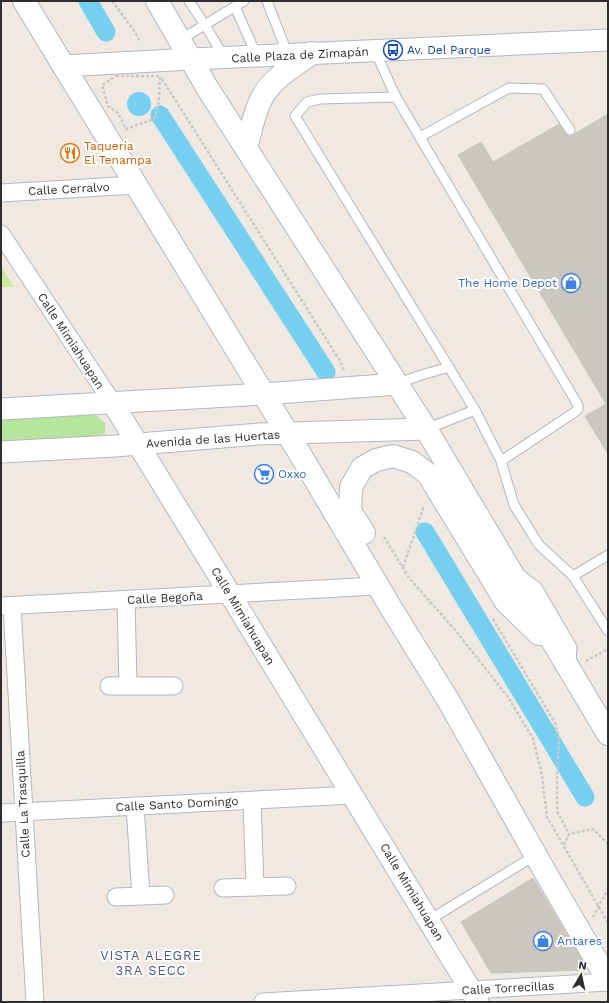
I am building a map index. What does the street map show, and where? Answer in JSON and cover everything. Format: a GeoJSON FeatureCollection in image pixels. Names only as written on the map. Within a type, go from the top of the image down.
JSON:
{"type":"FeatureCollection","features":[{"type":"Feature","properties":{"kind":"main road"},"geometry":{"type":"LineString","coordinates":[[24,1],[288,433],[378,586],[448,700],[608,981]]}},
{"type":"Feature","properties":{"kind":"main road"},"geometry":{"type":"LineString","coordinates":[[157,1],[246,148],[426,429],[608,734]]}},
{"type":"Feature","properties":{"kind":"main road"},"geometry":{"type":"LineString","coordinates":[[246,148],[259,102],[281,75],[312,53]]}},
{"type":"Feature","properties":{"kind":"main road"},"geometry":{"type":"LineString","coordinates":[[448,700],[423,632],[350,511],[351,487],[362,468],[376,460],[392,456],[412,462],[428,474],[506,602],[566,663]]}},
{"type":"Feature","properties":{"kind":"street","name":"Calle Plaza de Zimapán"},"geometry":{"type":"LineString","coordinates":[[63,66],[608,40]]}},
{"type":"Feature","properties":{"kind":"street","name":"Calle Cerralvo"},"geometry":{"type":"LineString","coordinates":[[1,193],[136,185]]}},
{"type":"Feature","properties":{"kind":"street","name":"Calle Mimiahuapan"},"geometry":{"type":"LineString","coordinates":[[1,234],[139,445],[475,996]]}},
{"type":"Feature","properties":{"kind":"street"},"geometry":{"type":"LineString","coordinates":[[1,409],[264,394],[397,384]]}},
{"type":"Feature","properties":{"kind":"street","name":"Avenida de las Huertas"},"geometry":{"type":"LineString","coordinates":[[1,452],[139,445],[288,433],[426,429]]}},
{"type":"Feature","properties":{"kind":"street","name":"Calle Begoña"},"geometry":{"type":"LineString","coordinates":[[6,606],[378,586]]}},
{"type":"Feature","properties":{"kind":"street"},"geometry":{"type":"LineString","coordinates":[[126,600],[128,686]]}},
{"type":"Feature","properties":{"kind":"street","name":"Calle La Trasquilla"},"geometry":{"type":"LineString","coordinates":[[6,606],[24,812],[35,1002]]}},
{"type":"Feature","properties":{"kind":"street"},"geometry":{"type":"LineString","coordinates":[[109,686],[174,686]]}},
{"type":"Feature","properties":{"kind":"street","name":"Calle Santo Domingo"},"geometry":{"type":"LineString","coordinates":[[1,813],[352,795]]}},
{"type":"Feature","properties":{"kind":"street"},"geometry":{"type":"LineString","coordinates":[[252,800],[255,887]]}},
{"type":"Feature","properties":{"kind":"street"},"geometry":{"type":"LineString","coordinates":[[134,806],[141,896]]}},
{"type":"Feature","properties":{"kind":"street"},"geometry":{"type":"LineString","coordinates":[[223,888],[287,886]]}},
{"type":"Feature","properties":{"kind":"street"},"geometry":{"type":"LineString","coordinates":[[116,897],[166,895]]}},
{"type":"Feature","properties":{"kind":"street","name":"Calle Torrecillas"},"geometry":{"type":"LineString","coordinates":[[263,1002],[475,996],[608,981]]}},
{"type":"Feature","properties":{"kind":"lane"},"geometry":{"type":"LineString","coordinates":[[189,1],[224,58]]}},
{"type":"Feature","properties":{"kind":"lane"},"geometry":{"type":"LineString","coordinates":[[180,40],[244,1]]}},
{"type":"Feature","properties":{"kind":"lane"},"geometry":{"type":"LineString","coordinates":[[267,1],[288,55]]}},
{"type":"Feature","properties":{"kind":"lane"},"geometry":{"type":"LineString","coordinates":[[235,7],[257,56]]}},
{"type":"Feature","properties":{"kind":"lane"},"geometry":{"type":"LineString","coordinates":[[375,51],[396,97],[578,405],[578,409],[575,412],[502,461]]}},
{"type":"Feature","properties":{"kind":"lane"},"geometry":{"type":"LineString","coordinates":[[420,137],[509,88],[543,89],[570,130]]}},
{"type":"Feature","properties":{"kind":"lane"},"geometry":{"type":"LineString","coordinates":[[396,97],[320,99],[307,102],[296,116],[475,410],[502,461],[514,505],[539,545],[573,576],[608,631]]}},
{"type":"Feature","properties":{"kind":"lane"},"geometry":{"type":"LineString","coordinates":[[397,384],[449,367]]}},
{"type":"Feature","properties":{"kind":"lane"},"geometry":{"type":"LineString","coordinates":[[426,429],[475,410]]}},
{"type":"Feature","properties":{"kind":"lane"},"geometry":{"type":"LineString","coordinates":[[573,576],[608,555]]}},
{"type":"Feature","properties":{"kind":"lane"},"geometry":{"type":"LineString","coordinates":[[429,920],[536,855]]}},
{"type":"Feature","properties":{"kind":"path"},"geometry":{"type":"LineString","coordinates":[[112,1],[135,32],[151,61],[340,361],[350,387]]}},
{"type":"Feature","properties":{"kind":"path"},"geometry":{"type":"LineString","coordinates":[[118,113],[126,129],[154,118],[159,101]]}},
{"type":"Feature","properties":{"kind":"path"},"geometry":{"type":"LineString","coordinates":[[402,568],[422,514]]}},
{"type":"Feature","properties":{"kind":"path"},"geometry":{"type":"LineString","coordinates":[[383,536],[409,578],[455,630],[508,697],[533,739],[542,776],[547,817],[608,923]]}},
{"type":"Feature","properties":{"kind":"path"},"geometry":{"type":"LineString","coordinates":[[490,615],[555,722],[559,738],[557,811],[569,834]]}},
{"type":"Feature","properties":{"kind":"path"},"geometry":{"type":"LineString","coordinates":[[566,663],[608,649]]}},
{"type":"Feature","properties":{"kind":"path"},"geometry":{"type":"LineString","coordinates":[[563,845],[569,834],[592,829],[608,844]]}},
{"type":"Feature","properties":{"kind":"path"},"geometry":{"type":"LineString","coordinates":[[583,937],[608,889]]}},
{"type":"Feature","properties":{"kind":"green space"},"geometry":{"type":"Polygon","coordinates":[[[1,267],[14,287],[1,287],[1,267]]]}},
{"type":"Feature","properties":{"kind":"green space"},"geometry":{"type":"Polygon","coordinates":[[[94,414],[105,423],[105,434],[67,441],[1,445],[1,419],[94,414]]]}},
{"type":"Feature","properties":{"kind":"water"},"geometry":{"type":"Polygon","coordinates":[[[139,92],[144,93],[150,99],[150,109],[144,115],[139,116],[134,115],[128,109],[127,104],[128,99],[134,93],[139,92]]]}},
{"type":"Feature","properties":{"kind":"building","name":"The Home Depot"},"geometry":{"type":"Polygon","coordinates":[[[608,114],[608,454],[585,416],[606,404],[458,155],[481,142],[493,162],[561,123],[569,137],[608,114]]]}},
{"type":"Feature","properties":{"kind":"building"},"geometry":{"type":"Polygon","coordinates":[[[533,878],[588,970],[491,973],[461,922],[533,878]]]}},
{"type":"Feature","properties":{"kind":"waterway"},"geometry":{"type":"LineString","coordinates":[[88,1],[106,32]]}},
{"type":"Feature","properties":{"kind":"waterway"},"geometry":{"type":"LineString","coordinates":[[160,115],[326,372]]}},
{"type":"Feature","properties":{"kind":"waterway"},"geometry":{"type":"LineString","coordinates":[[425,532],[585,797]]}},
{"type":"Feature","properties":{"kind":"place","name":"Av. Del Parque"},"geometry":{"type":"Point","coordinates":[393,50]}},
{"type":"Feature","properties":{"kind":"place","name":"Taquería El Tenampa"},"geometry":{"type":"Point","coordinates":[70,153]}},
{"type":"Feature","properties":{"kind":"place","name":"The Home Depot"},"geometry":{"type":"Point","coordinates":[571,283]}},
{"type":"Feature","properties":{"kind":"place","name":"Oxxo"},"geometry":{"type":"Point","coordinates":[264,474]}},
{"type":"Feature","properties":{"kind":"place","name":"Antares"},"geometry":{"type":"Point","coordinates":[543,941]}},
{"type":"Feature","properties":{"kind":"district","name":"VISTA ALEGRE 3RA SECC"},"geometry":{"type":"Point","coordinates":[151,962]}}]}
